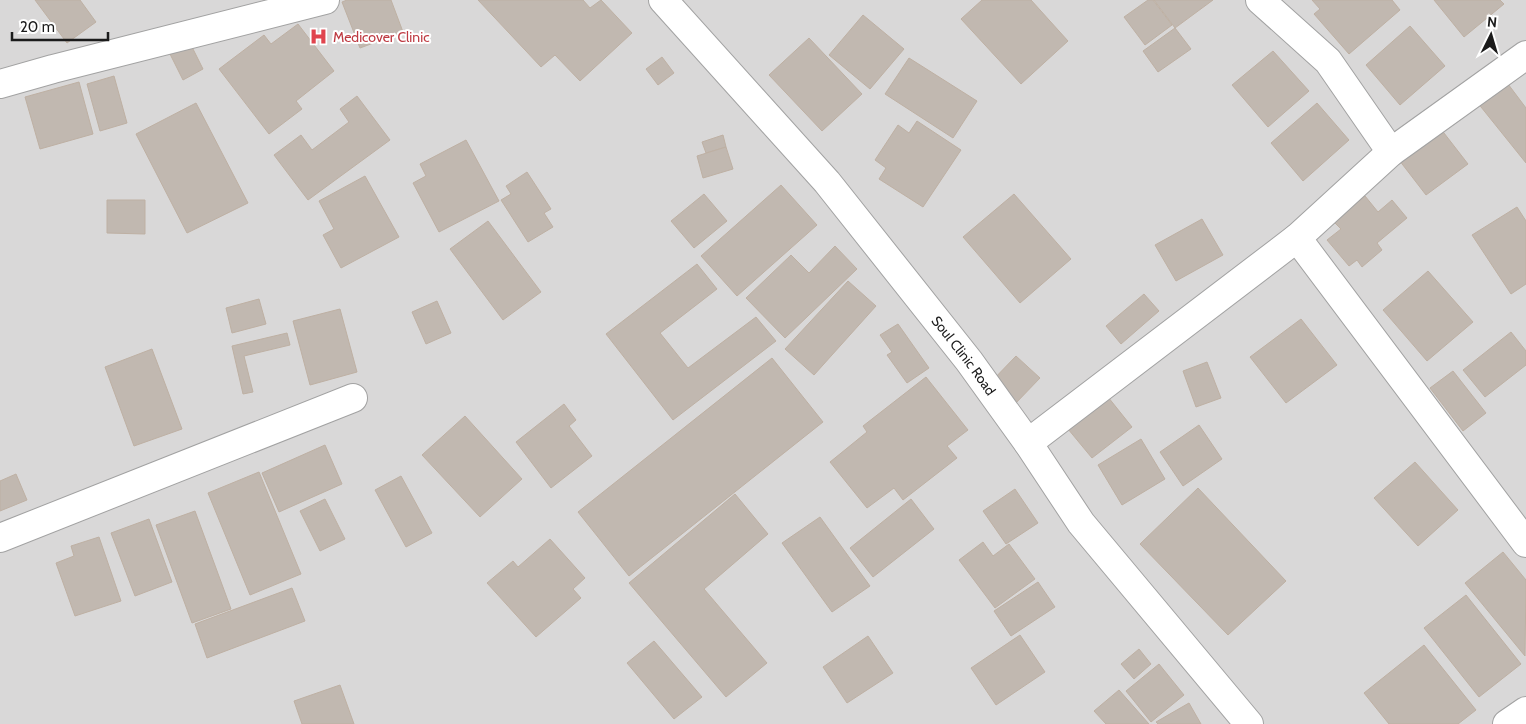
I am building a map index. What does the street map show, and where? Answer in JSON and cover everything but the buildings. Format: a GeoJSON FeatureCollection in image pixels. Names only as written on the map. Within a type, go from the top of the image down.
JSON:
{"type":"FeatureCollection","features":[{"type":"Feature","properties":{"kind":"street"},"geometry":{"type":"LineString","coordinates":[[0,84],[325,0]]}},
{"type":"Feature","properties":{"kind":"street","name":"Soul Clinic Road"},"geometry":{"type":"LineString","coordinates":[[663,0],[827,182],[969,361],[1028,443],[1081,523],[1249,724]]}},
{"type":"Feature","properties":{"kind":"street"},"geometry":{"type":"LineString","coordinates":[[1260,0],[1328,61],[1391,152]]}},
{"type":"Feature","properties":{"kind":"street"},"geometry":{"type":"LineString","coordinates":[[1028,443],[1297,238],[1391,152],[1526,55]]}},
{"type":"Feature","properties":{"kind":"street"},"geometry":{"type":"LineString","coordinates":[[1297,238],[1526,543]]}},
{"type":"Feature","properties":{"kind":"street"},"geometry":{"type":"LineString","coordinates":[[0,538],[353,398]]}},
{"type":"Feature","properties":{"kind":"street"},"geometry":{"type":"LineString","coordinates":[[1507,724],[1526,711]]}},
{"type":"Feature","properties":{"kind":"shaded area"},"geometry":{"type":"Polygon","coordinates":[[[0,0],[1526,0],[1526,724],[0,724],[0,0]]]}},
{"type":"Feature","properties":{"kind":"place","name":"Medicover Clinic"},"geometry":{"type":"Point","coordinates":[319,37]}}]}
